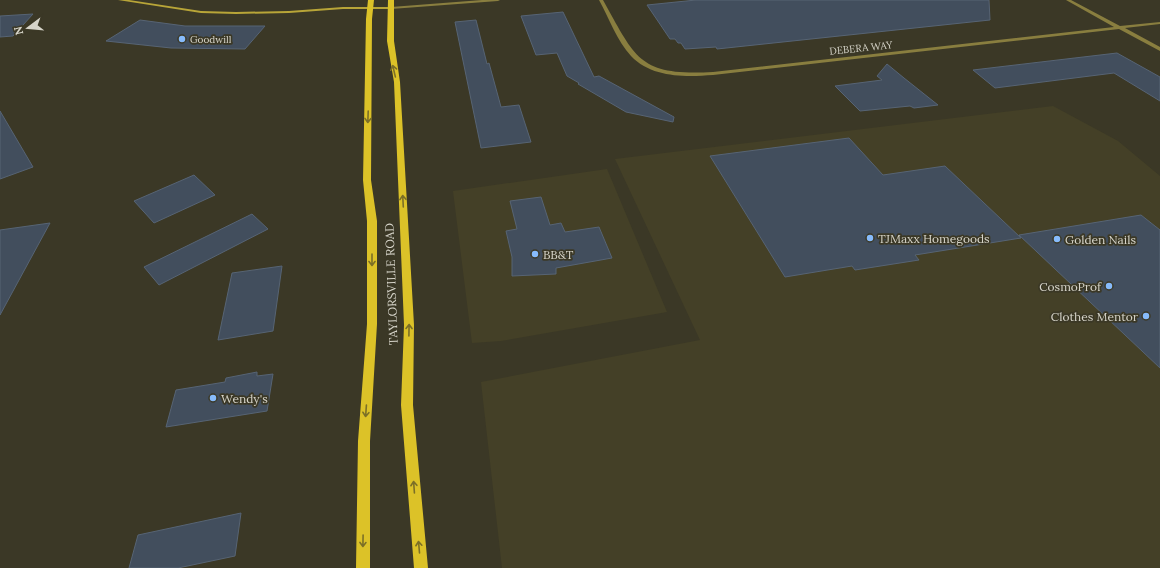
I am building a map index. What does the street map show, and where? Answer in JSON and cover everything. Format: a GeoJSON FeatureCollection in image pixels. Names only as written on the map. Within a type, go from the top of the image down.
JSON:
{"type":"FeatureCollection","features":[{"type":"Feature","properties":{"kind":"main road","name":"TAYLORSVILLE ROAD"},"geometry":{"type":"LineString","coordinates":[[363,568],[364,440],[372,324],[372,221],[367,180],[368,19],[370,4]]}},
{"type":"Feature","properties":{"kind":"main road","name":"TAYLORSVILLE ROAD"},"geometry":{"type":"LineString","coordinates":[[391,4],[391,58],[397,82],[409,325],[407,405],[421,568]]}},
{"type":"Feature","properties":{"kind":"street"},"geometry":{"type":"LineString","coordinates":[[120,0],[200,12],[236,13],[370,4],[391,4],[417,7],[498,0]]}},
{"type":"Feature","properties":{"kind":"street","name":"DEBERA WAY"},"geometry":{"type":"LineString","coordinates":[[601,0],[634,56],[646,65],[658,70],[685,75],[1160,24]]}},
{"type":"Feature","properties":{"kind":"street"},"geometry":{"type":"LineString","coordinates":[[1068,0],[1160,50]]}},
{"type":"Feature","properties":{"kind":"shaded area"},"geometry":{"type":"Polygon","coordinates":[[[1053,106],[1118,141],[1160,176],[1160,568],[502,568],[481,382],[700,340],[615,159],[1053,106]]]}},
{"type":"Feature","properties":{"kind":"shaded area"},"geometry":{"type":"Polygon","coordinates":[[[607,169],[667,312],[501,341],[472,343],[453,191],[607,169]]]}},
{"type":"Feature","properties":{"kind":"building"},"geometry":{"type":"Polygon","coordinates":[[[696,0],[989,0],[990,20],[717,49],[716,47],[685,49],[681,43],[678,43],[675,39],[670,39],[647,5],[696,0]]]}},
{"type":"Feature","properties":{"kind":"building"},"geometry":{"type":"Polygon","coordinates":[[[563,12],[594,77],[599,76],[674,117],[673,122],[626,112],[567,76],[557,53],[536,55],[521,16],[563,12]]]}},
{"type":"Feature","properties":{"kind":"building"},"geometry":{"type":"Polygon","coordinates":[[[33,14],[13,36],[0,37],[0,16],[33,14]]]}},
{"type":"Feature","properties":{"kind":"building","name":"Goodwill"},"geometry":{"type":"Polygon","coordinates":[[[140,20],[185,26],[265,26],[245,49],[171,48],[106,41],[140,20]]]}},
{"type":"Feature","properties":{"kind":"building"},"geometry":{"type":"Polygon","coordinates":[[[476,20],[487,64],[489,63],[501,107],[519,105],[531,142],[481,148],[455,22],[476,20]]]}},
{"type":"Feature","properties":{"kind":"building"},"geometry":{"type":"Polygon","coordinates":[[[1117,53],[1160,77],[1160,101],[1114,73],[995,88],[973,70],[1117,53]]]}},
{"type":"Feature","properties":{"kind":"building"},"geometry":{"type":"Polygon","coordinates":[[[887,64],[938,105],[860,111],[835,86],[882,80],[877,76],[887,64]]]}},
{"type":"Feature","properties":{"kind":"building"},"geometry":{"type":"Polygon","coordinates":[[[0,111],[33,167],[0,179],[0,111]]]}},
{"type":"Feature","properties":{"kind":"building"},"geometry":{"type":"Polygon","coordinates":[[[849,138],[883,175],[945,166],[1021,238],[915,255],[919,260],[855,270],[852,266],[785,277],[710,156],[849,138]]]}},
{"type":"Feature","properties":{"kind":"building"},"geometry":{"type":"Polygon","coordinates":[[[194,175],[215,195],[154,223],[134,201],[194,175]]]}},
{"type":"Feature","properties":{"kind":"building"},"geometry":{"type":"Polygon","coordinates":[[[541,197],[550,225],[561,223],[565,232],[599,227],[612,258],[556,268],[556,274],[512,276],[512,257],[506,231],[517,229],[510,201],[541,197]]]}},
{"type":"Feature","properties":{"kind":"building"},"geometry":{"type":"Polygon","coordinates":[[[252,214],[268,229],[159,285],[144,267],[252,214]]]}},
{"type":"Feature","properties":{"kind":"building"},"geometry":{"type":"Polygon","coordinates":[[[1141,215],[1160,230],[1160,368],[1019,235],[1141,215]]]}},
{"type":"Feature","properties":{"kind":"building"},"geometry":{"type":"Polygon","coordinates":[[[50,223],[0,315],[0,230],[50,223]]]}},
{"type":"Feature","properties":{"kind":"building"},"geometry":{"type":"Polygon","coordinates":[[[282,266],[273,331],[218,340],[232,273],[282,266]]]}},
{"type":"Feature","properties":{"kind":"building"},"geometry":{"type":"Polygon","coordinates":[[[257,372],[257,376],[273,374],[267,411],[166,427],[176,390],[225,382],[226,378],[257,372]]]}},
{"type":"Feature","properties":{"kind":"building"},"geometry":{"type":"Polygon","coordinates":[[[241,513],[235,556],[178,568],[129,568],[138,535],[241,513]]]}},
{"type":"Feature","properties":{"kind":"place","name":"Goodwill"},"geometry":{"type":"Point","coordinates":[182,39]}},
{"type":"Feature","properties":{"kind":"place","name":"TJMaxx Homegoods"},"geometry":{"type":"Point","coordinates":[870,238]}},
{"type":"Feature","properties":{"kind":"place","name":"Golden Nails"},"geometry":{"type":"Point","coordinates":[1057,239]}},
{"type":"Feature","properties":{"kind":"place","name":"BB&T"},"geometry":{"type":"Point","coordinates":[535,254]}},
{"type":"Feature","properties":{"kind":"place","name":"CosmoProf"},"geometry":{"type":"Point","coordinates":[1109,286]}},
{"type":"Feature","properties":{"kind":"place","name":"Clothes Mentor"},"geometry":{"type":"Point","coordinates":[1146,316]}},
{"type":"Feature","properties":{"kind":"place","name":"Wendy's"},"geometry":{"type":"Point","coordinates":[213,398]}}]}
